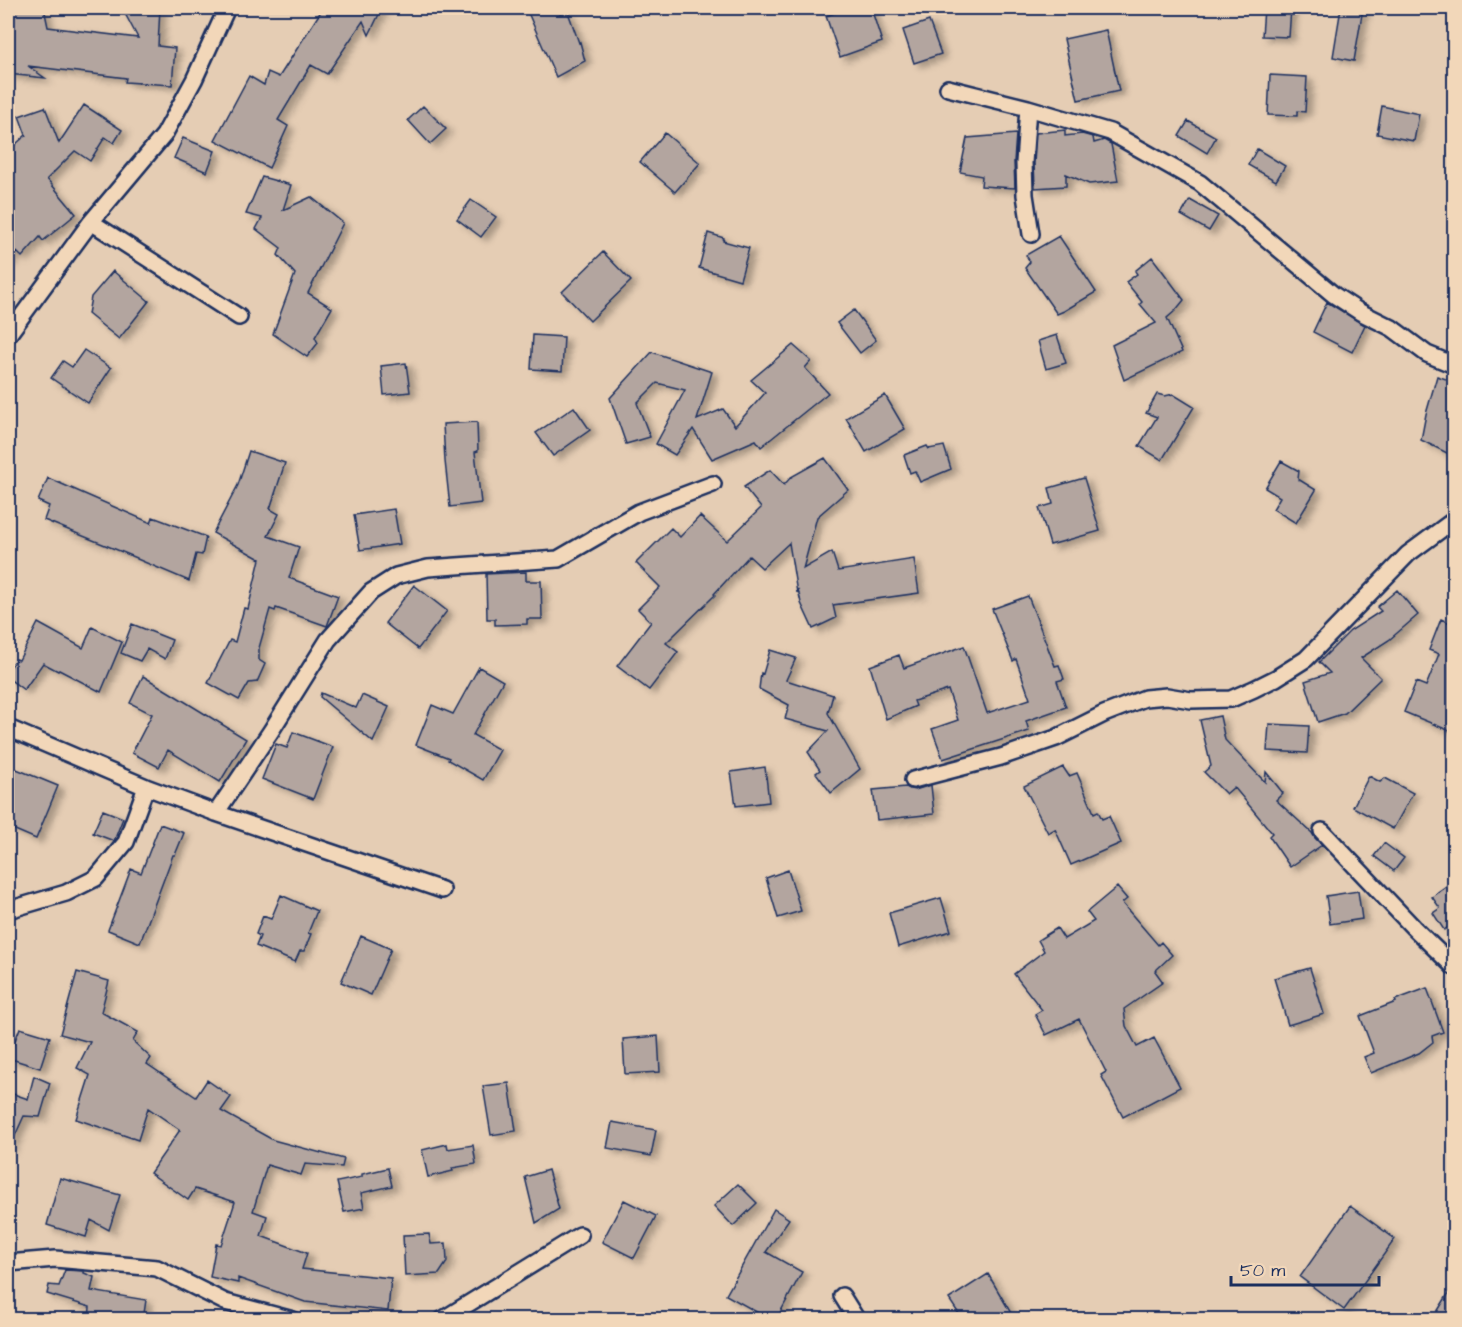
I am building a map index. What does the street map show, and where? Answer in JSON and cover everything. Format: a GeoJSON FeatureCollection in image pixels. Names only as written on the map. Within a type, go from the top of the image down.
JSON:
{"type":"FeatureCollection","features":[{"type":"Feature","properties":{"kind":"street"},"geometry":{"type":"LineString","coordinates":[[8,335],[91,222],[164,135],[195,80],[223,9]]}},
{"type":"Feature","properties":{"kind":"street"},"geometry":{"type":"LineString","coordinates":[[948,88],[1110,132],[1200,183],[1334,295],[1360,312],[1392,328],[1427,354],[1455,365]]}},
{"type":"Feature","properties":{"kind":"street"},"geometry":{"type":"LineString","coordinates":[[1028,108],[1024,163],[1030,234]]}},
{"type":"Feature","properties":{"kind":"street"},"geometry":{"type":"LineString","coordinates":[[91,222],[239,317]]}},
{"type":"Feature","properties":{"kind":"street"},"geometry":{"type":"LineString","coordinates":[[216,813],[328,640],[370,592],[396,576],[428,568],[558,559],[639,512],[713,484]]}},
{"type":"Feature","properties":{"kind":"street"},"geometry":{"type":"LineString","coordinates":[[913,780],[1001,757],[1056,738],[1104,714],[1145,698],[1167,696],[1191,700],[1231,699],[1254,689],[1306,659],[1408,554],[1455,520]]}},
{"type":"Feature","properties":{"kind":"street"},"geometry":{"type":"LineString","coordinates":[[8,728],[146,787],[442,890]]}},
{"type":"Feature","properties":{"kind":"street"},"geometry":{"type":"LineString","coordinates":[[8,910],[66,893],[96,878],[126,842],[146,787]]}},
{"type":"Feature","properties":{"kind":"street"},"geometry":{"type":"LineString","coordinates":[[1322,831],[1413,927],[1455,967]]}},
{"type":"Feature","properties":{"kind":"street"},"geometry":{"type":"LineString","coordinates":[[442,1320],[580,1235]]}},
{"type":"Feature","properties":{"kind":"street"},"geometry":{"type":"LineString","coordinates":[[8,1263],[55,1259],[157,1268],[225,1302],[293,1320]]}},
{"type":"Feature","properties":{"kind":"street"},"geometry":{"type":"LineString","coordinates":[[842,1296],[858,1320]]}},
{"type":"Feature","properties":{"kind":"building"},"geometry":{"type":"Polygon","coordinates":[[[8,8],[44,8],[48,27],[138,38],[122,8],[160,8],[158,46],[175,48],[172,85],[125,82],[126,78],[28,66],[45,78],[8,74],[8,8]]]}},
{"type":"Feature","properties":{"kind":"building"},"geometry":{"type":"Polygon","coordinates":[[[323,8],[382,8],[369,35],[363,21],[327,74],[311,65],[278,120],[288,126],[269,168],[215,140],[249,76],[264,85],[268,72],[279,77],[323,8]]]}},
{"type":"Feature","properties":{"kind":"building"},"geometry":{"type":"Polygon","coordinates":[[[526,8],[557,8],[560,14],[568,12],[585,61],[556,77],[526,8]]]}},
{"type":"Feature","properties":{"kind":"building"},"geometry":{"type":"Polygon","coordinates":[[[849,8],[871,8],[882,42],[840,57],[826,16],[849,8]]]}},
{"type":"Feature","properties":{"kind":"building"},"geometry":{"type":"Polygon","coordinates":[[[1264,8],[1291,8],[1289,37],[1262,36],[1264,8]]]}},
{"type":"Feature","properties":{"kind":"building"},"geometry":{"type":"Polygon","coordinates":[[[1341,8],[1363,8],[1354,61],[1333,57],[1341,8]]]}},
{"type":"Feature","properties":{"kind":"building"},"geometry":{"type":"Polygon","coordinates":[[[929,21],[941,54],[914,63],[903,30],[929,21]]]}},
{"type":"Feature","properties":{"kind":"building"},"geometry":{"type":"Polygon","coordinates":[[[1106,30],[1119,91],[1078,100],[1064,39],[1106,30]]]}},
{"type":"Feature","properties":{"kind":"building"},"geometry":{"type":"Polygon","coordinates":[[[1270,75],[1307,77],[1305,112],[1297,111],[1297,116],[1268,115],[1270,75]]]}},
{"type":"Feature","properties":{"kind":"building"},"geometry":{"type":"Polygon","coordinates":[[[84,105],[122,130],[114,143],[105,137],[90,161],[75,151],[47,179],[76,214],[43,241],[40,237],[22,257],[17,252],[8,263],[8,151],[26,135],[19,116],[45,107],[59,143],[84,105]]]}},
{"type":"Feature","properties":{"kind":"building"},"geometry":{"type":"Polygon","coordinates":[[[423,106],[446,129],[430,144],[408,120],[423,106]]]}},
{"type":"Feature","properties":{"kind":"building"},"geometry":{"type":"Polygon","coordinates":[[[1382,106],[1419,114],[1414,141],[1377,134],[1382,106]]]}},
{"type":"Feature","properties":{"kind":"building"},"geometry":{"type":"Polygon","coordinates":[[[1188,121],[1216,137],[1207,153],[1179,136],[1188,121]]]}},
{"type":"Feature","properties":{"kind":"building"},"geometry":{"type":"Polygon","coordinates":[[[1065,130],[1065,136],[1082,134],[1093,137],[1094,143],[1104,140],[1111,144],[1118,181],[1089,184],[1066,174],[1066,186],[1035,188],[1036,133],[1065,130]]]}},
{"type":"Feature","properties":{"kind":"building"},"geometry":{"type":"Polygon","coordinates":[[[665,133],[700,163],[675,192],[640,162],[665,133]]]}},
{"type":"Feature","properties":{"kind":"building"},"geometry":{"type":"Polygon","coordinates":[[[1016,134],[1015,188],[981,186],[982,176],[960,172],[967,138],[1016,134]]]}},
{"type":"Feature","properties":{"kind":"building"},"geometry":{"type":"Polygon","coordinates":[[[183,138],[215,151],[207,172],[174,158],[183,138]]]}},
{"type":"Feature","properties":{"kind":"building"},"geometry":{"type":"Polygon","coordinates":[[[1257,149],[1285,166],[1276,181],[1248,165],[1257,149]]]}},
{"type":"Feature","properties":{"kind":"building"},"geometry":{"type":"Polygon","coordinates":[[[262,177],[291,185],[283,210],[311,197],[343,223],[308,293],[332,308],[315,337],[318,343],[307,357],[273,334],[295,274],[278,255],[281,248],[256,229],[262,218],[246,214],[262,177]]]}},
{"type":"Feature","properties":{"kind":"building"},"geometry":{"type":"Polygon","coordinates":[[[471,200],[496,217],[481,237],[457,219],[471,200]]]}},
{"type":"Feature","properties":{"kind":"building"},"geometry":{"type":"Polygon","coordinates":[[[1190,200],[1218,216],[1209,231],[1181,215],[1190,200]]]}},
{"type":"Feature","properties":{"kind":"building"},"geometry":{"type":"Polygon","coordinates":[[[708,233],[724,238],[723,241],[749,248],[740,280],[699,268],[708,233]]]}},
{"type":"Feature","properties":{"kind":"building"},"geometry":{"type":"Polygon","coordinates":[[[1059,236],[1096,292],[1057,314],[1025,268],[1030,262],[1026,255],[1059,236]]]}},
{"type":"Feature","properties":{"kind":"building"},"geometry":{"type":"Polygon","coordinates":[[[603,252],[631,281],[590,321],[562,292],[603,252]]]}},
{"type":"Feature","properties":{"kind":"building"},"geometry":{"type":"Polygon","coordinates":[[[1152,257],[1184,300],[1167,318],[1182,352],[1124,380],[1112,345],[1156,323],[1126,282],[1137,274],[1135,271],[1152,257]]]}},
{"type":"Feature","properties":{"kind":"building"},"geometry":{"type":"Polygon","coordinates":[[[113,271],[149,301],[119,339],[88,314],[91,297],[113,271]]]}},
{"type":"Feature","properties":{"kind":"building"},"geometry":{"type":"Polygon","coordinates":[[[1327,302],[1365,325],[1352,352],[1313,332],[1327,302]]]}},
{"type":"Feature","properties":{"kind":"building"},"geometry":{"type":"Polygon","coordinates":[[[854,310],[876,340],[860,353],[837,323],[854,310]]]}},
{"type":"Feature","properties":{"kind":"building"},"geometry":{"type":"Polygon","coordinates":[[[533,335],[564,337],[562,371],[531,369],[533,335]]]}},
{"type":"Feature","properties":{"kind":"building"},"geometry":{"type":"Polygon","coordinates":[[[1057,335],[1066,363],[1046,369],[1038,341],[1057,335]]]}},
{"type":"Feature","properties":{"kind":"building"},"geometry":{"type":"Polygon","coordinates":[[[793,345],[811,361],[805,368],[828,393],[761,447],[756,440],[712,459],[693,429],[675,455],[656,444],[685,390],[657,383],[637,403],[650,437],[626,444],[610,398],[652,352],[712,372],[697,420],[723,409],[735,426],[765,393],[751,380],[793,345]]]}},
{"type":"Feature","properties":{"kind":"building"},"geometry":{"type":"Polygon","coordinates":[[[84,350],[111,368],[88,403],[51,378],[63,361],[72,367],[84,350]]]}},
{"type":"Feature","properties":{"kind":"building"},"geometry":{"type":"Polygon","coordinates":[[[406,363],[410,392],[384,395],[381,366],[406,363]]]}},
{"type":"Feature","properties":{"kind":"building"},"geometry":{"type":"Polygon","coordinates":[[[1437,376],[1455,382],[1455,457],[1421,440],[1437,376]]]}},
{"type":"Feature","properties":{"kind":"building"},"geometry":{"type":"Polygon","coordinates":[[[1157,394],[1165,396],[1173,394],[1194,407],[1162,460],[1139,446],[1157,417],[1146,413],[1157,394]]]}},
{"type":"Feature","properties":{"kind":"building"},"geometry":{"type":"Polygon","coordinates":[[[885,395],[905,429],[866,452],[846,418],[885,395]]]}},
{"type":"Feature","properties":{"kind":"building"},"geometry":{"type":"Polygon","coordinates":[[[574,407],[590,430],[553,456],[536,433],[574,407]]]}},
{"type":"Feature","properties":{"kind":"building"},"geometry":{"type":"Polygon","coordinates":[[[477,422],[478,451],[475,452],[481,503],[450,507],[443,424],[477,422]]]}},
{"type":"Feature","properties":{"kind":"building"},"geometry":{"type":"Polygon","coordinates":[[[927,446],[929,449],[944,446],[951,469],[920,482],[915,471],[910,473],[904,455],[927,446]]]}},
{"type":"Feature","properties":{"kind":"building"},"geometry":{"type":"Polygon","coordinates":[[[249,451],[285,463],[270,509],[279,514],[268,536],[299,547],[289,578],[338,596],[327,626],[276,608],[275,611],[270,609],[259,648],[259,660],[265,664],[257,682],[249,683],[239,700],[208,683],[230,640],[235,642],[244,608],[248,609],[260,559],[213,533],[238,485],[249,451]]]}},
{"type":"Feature","properties":{"kind":"building"},"geometry":{"type":"Polygon","coordinates":[[[825,458],[848,490],[817,517],[803,569],[832,552],[838,571],[914,559],[919,593],[833,605],[836,618],[813,629],[801,603],[798,589],[797,593],[789,543],[762,568],[749,556],[715,595],[666,643],[678,652],[649,690],[617,666],[651,622],[638,609],[660,587],[636,563],[671,528],[680,537],[700,516],[727,541],[761,508],[744,487],[770,470],[784,485],[791,477],[825,458]]]}},
{"type":"Feature","properties":{"kind":"building"},"geometry":{"type":"Polygon","coordinates":[[[1281,461],[1299,471],[1298,479],[1316,490],[1296,523],[1273,509],[1280,497],[1265,488],[1281,461]]]}},
{"type":"Feature","properties":{"kind":"building"},"geometry":{"type":"Polygon","coordinates":[[[48,478],[151,523],[153,517],[206,537],[202,555],[196,554],[189,581],[44,520],[49,506],[38,501],[48,478]]]}},
{"type":"Feature","properties":{"kind":"building"},"geometry":{"type":"Polygon","coordinates":[[[1084,478],[1100,531],[1050,545],[1039,508],[1053,504],[1049,488],[1084,478]]]}},
{"type":"Feature","properties":{"kind":"building"},"geometry":{"type":"Polygon","coordinates":[[[394,509],[400,544],[360,550],[354,515],[394,509]]]}},
{"type":"Feature","properties":{"kind":"building"},"geometry":{"type":"Polygon","coordinates":[[[526,572],[526,581],[541,581],[542,619],[527,619],[527,624],[495,625],[495,619],[487,619],[486,574],[526,572]]]}},
{"type":"Feature","properties":{"kind":"building"},"geometry":{"type":"Polygon","coordinates":[[[414,585],[447,611],[418,649],[385,623],[414,585]]]}},
{"type":"Feature","properties":{"kind":"building"},"geometry":{"type":"Polygon","coordinates":[[[1397,590],[1418,615],[1389,640],[1361,658],[1381,678],[1345,713],[1318,722],[1305,681],[1330,673],[1319,662],[1350,631],[1381,611],[1377,607],[1397,590]]]}},
{"type":"Feature","properties":{"kind":"building"},"geometry":{"type":"Polygon","coordinates":[[[1028,596],[1055,666],[1059,665],[1064,679],[1057,681],[1066,707],[1026,721],[1029,731],[943,759],[932,729],[958,720],[948,690],[914,701],[916,706],[886,719],[870,666],[899,655],[904,668],[964,646],[987,713],[1030,699],[1016,659],[1013,661],[992,609],[1028,596]]]}},
{"type":"Feature","properties":{"kind":"building"},"geometry":{"type":"Polygon","coordinates":[[[1455,618],[1455,733],[1404,712],[1416,682],[1426,686],[1439,654],[1429,650],[1441,619],[1452,624],[1455,618]]]}},
{"type":"Feature","properties":{"kind":"building"},"geometry":{"type":"Polygon","coordinates":[[[38,623],[83,648],[92,627],[122,642],[101,692],[43,663],[24,690],[8,678],[8,670],[16,659],[19,660],[38,623]]]}},
{"type":"Feature","properties":{"kind":"building"},"geometry":{"type":"Polygon","coordinates":[[[132,624],[172,640],[165,659],[147,649],[140,661],[121,653],[132,624]]]}},
{"type":"Feature","properties":{"kind":"building"},"geometry":{"type":"Polygon","coordinates":[[[770,650],[796,658],[786,680],[833,695],[828,713],[860,769],[831,793],[816,773],[820,770],[808,752],[828,731],[785,719],[789,705],[759,689],[761,673],[763,674],[770,650]]]}},
{"type":"Feature","properties":{"kind":"building"},"geometry":{"type":"Polygon","coordinates":[[[479,667],[503,681],[473,735],[500,750],[483,780],[448,760],[449,758],[416,745],[432,705],[453,714],[479,667]]]}},
{"type":"Feature","properties":{"kind":"building"},"geometry":{"type":"Polygon","coordinates":[[[143,676],[246,739],[220,782],[168,750],[159,767],[132,753],[152,714],[130,703],[143,676]]]}},
{"type":"Feature","properties":{"kind":"building"},"geometry":{"type":"Polygon","coordinates":[[[321,693],[356,708],[362,695],[389,707],[373,742],[320,697],[321,693]]]}},
{"type":"Feature","properties":{"kind":"building"},"geometry":{"type":"Polygon","coordinates":[[[1220,716],[1225,740],[1265,782],[1266,772],[1283,793],[1276,800],[1322,845],[1290,867],[1269,836],[1272,833],[1234,787],[1226,794],[1204,772],[1211,766],[1200,720],[1220,716]]]}},
{"type":"Feature","properties":{"kind":"building"},"geometry":{"type":"Polygon","coordinates":[[[1269,724],[1309,726],[1307,753],[1267,751],[1269,724]]]}},
{"type":"Feature","properties":{"kind":"building"},"geometry":{"type":"Polygon","coordinates":[[[293,732],[333,747],[313,799],[262,779],[276,744],[287,748],[293,732]]]}},
{"type":"Feature","properties":{"kind":"building"},"geometry":{"type":"Polygon","coordinates":[[[765,767],[769,802],[736,806],[731,772],[765,767]]]}},
{"type":"Feature","properties":{"kind":"building"},"geometry":{"type":"Polygon","coordinates":[[[1063,767],[1069,776],[1077,773],[1094,813],[1098,811],[1102,819],[1109,816],[1121,843],[1071,865],[1055,829],[1048,833],[1024,786],[1063,767]]]}},
{"type":"Feature","properties":{"kind":"building"},"geometry":{"type":"Polygon","coordinates":[[[14,768],[58,786],[36,839],[8,827],[8,783],[14,768]]]}},
{"type":"Feature","properties":{"kind":"building"},"geometry":{"type":"Polygon","coordinates":[[[1369,776],[1380,782],[1385,778],[1413,793],[1393,829],[1353,807],[1369,776]]]}},
{"type":"Feature","properties":{"kind":"building"},"geometry":{"type":"Polygon","coordinates":[[[931,785],[934,814],[877,820],[873,790],[906,787],[915,790],[931,785]]]}},
{"type":"Feature","properties":{"kind":"building"},"geometry":{"type":"Polygon","coordinates":[[[103,810],[123,818],[114,841],[93,833],[103,810]]]}},
{"type":"Feature","properties":{"kind":"building"},"geometry":{"type":"Polygon","coordinates":[[[160,824],[184,833],[173,855],[140,943],[108,930],[131,869],[141,873],[160,824]]]}},
{"type":"Feature","properties":{"kind":"building"},"geometry":{"type":"Polygon","coordinates":[[[1384,843],[1404,858],[1394,871],[1374,856],[1384,843]]]}},
{"type":"Feature","properties":{"kind":"building"},"geometry":{"type":"Polygon","coordinates":[[[788,870],[801,911],[778,918],[766,878],[788,870]]]}},
{"type":"Feature","properties":{"kind":"building"},"geometry":{"type":"Polygon","coordinates":[[[1455,881],[1455,930],[1451,925],[1444,930],[1433,913],[1440,908],[1432,897],[1455,881]]]}},
{"type":"Feature","properties":{"kind":"building"},"geometry":{"type":"Polygon","coordinates":[[[1117,887],[1127,899],[1122,903],[1158,945],[1161,942],[1172,955],[1155,971],[1163,982],[1124,1009],[1126,1026],[1137,1047],[1154,1038],[1180,1087],[1123,1117],[1101,1075],[1106,1072],[1079,1019],[1046,1035],[1035,1014],[1042,1010],[1014,974],[1044,951],[1038,940],[1057,928],[1064,939],[1094,921],[1087,912],[1117,887]]]}},
{"type":"Feature","properties":{"kind":"building"},"geometry":{"type":"Polygon","coordinates":[[[1358,891],[1362,919],[1330,924],[1326,896],[1358,891]]]}},
{"type":"Feature","properties":{"kind":"building"},"geometry":{"type":"Polygon","coordinates":[[[281,895],[317,911],[304,951],[300,951],[295,962],[256,946],[260,936],[256,934],[263,916],[271,919],[281,895]]]}},
{"type":"Feature","properties":{"kind":"building"},"geometry":{"type":"Polygon","coordinates":[[[941,898],[951,931],[898,947],[889,913],[941,898]]]}},
{"type":"Feature","properties":{"kind":"building"},"geometry":{"type":"Polygon","coordinates":[[[361,936],[391,949],[371,995],[341,982],[361,936]]]}},
{"type":"Feature","properties":{"kind":"building"},"geometry":{"type":"Polygon","coordinates":[[[1310,968],[1324,1014],[1288,1025],[1274,978],[1310,968]]]}},
{"type":"Feature","properties":{"kind":"building"},"geometry":{"type":"Polygon","coordinates":[[[77,972],[109,981],[101,1012],[138,1032],[133,1041],[151,1058],[147,1064],[196,1097],[207,1080],[231,1097],[221,1111],[273,1140],[344,1159],[342,1167],[305,1164],[301,1175],[267,1165],[253,1211],[267,1216],[261,1236],[307,1253],[302,1269],[391,1278],[388,1311],[305,1302],[238,1278],[238,1283],[210,1277],[216,1244],[221,1245],[235,1202],[195,1189],[188,1200],[150,1173],[180,1130],[148,1108],[138,1140],[76,1119],[90,1075],[77,1068],[90,1042],[60,1034],[77,972]]]}},
{"type":"Feature","properties":{"kind":"building"},"geometry":{"type":"Polygon","coordinates":[[[1427,988],[1443,1032],[1432,1036],[1433,1042],[1419,1053],[1371,1073],[1364,1057],[1374,1053],[1360,1016],[1427,988]]]}},
{"type":"Feature","properties":{"kind":"building"},"geometry":{"type":"Polygon","coordinates":[[[20,1028],[50,1037],[40,1068],[8,1058],[20,1028]]]}},
{"type":"Feature","properties":{"kind":"building"},"geometry":{"type":"Polygon","coordinates":[[[658,1036],[660,1072],[625,1074],[623,1039],[658,1036]]]}},
{"type":"Feature","properties":{"kind":"building"},"geometry":{"type":"Polygon","coordinates":[[[34,1076],[50,1083],[40,1117],[24,1116],[8,1151],[8,1092],[28,1099],[34,1076]]]}},
{"type":"Feature","properties":{"kind":"building"},"geometry":{"type":"Polygon","coordinates":[[[509,1083],[516,1131],[491,1135],[483,1086],[509,1083]]]}},
{"type":"Feature","properties":{"kind":"building"},"geometry":{"type":"Polygon","coordinates":[[[612,1122],[656,1130],[651,1156],[607,1148],[612,1122]]]}},
{"type":"Feature","properties":{"kind":"building"},"geometry":{"type":"Polygon","coordinates":[[[447,1144],[448,1149],[473,1145],[476,1164],[452,1168],[453,1171],[428,1177],[422,1150],[447,1144]]]}},
{"type":"Feature","properties":{"kind":"building"},"geometry":{"type":"Polygon","coordinates":[[[388,1168],[392,1186],[361,1193],[364,1208],[344,1212],[337,1182],[388,1168]]]}},
{"type":"Feature","properties":{"kind":"building"},"geometry":{"type":"Polygon","coordinates":[[[548,1170],[559,1209],[536,1223],[525,1177],[548,1170]]]}},
{"type":"Feature","properties":{"kind":"building"},"geometry":{"type":"Polygon","coordinates":[[[60,1178],[120,1195],[109,1230],[91,1220],[86,1237],[47,1225],[60,1178]]]}},
{"type":"Feature","properties":{"kind":"building"},"geometry":{"type":"Polygon","coordinates":[[[738,1184],[757,1203],[733,1226],[714,1206],[738,1184]]]}},
{"type":"Feature","properties":{"kind":"building"},"geometry":{"type":"Polygon","coordinates":[[[624,1200],[656,1216],[634,1258],[602,1242],[624,1200]]]}},
{"type":"Feature","properties":{"kind":"building"},"geometry":{"type":"Polygon","coordinates":[[[1350,1206],[1395,1239],[1344,1310],[1300,1277],[1350,1206]]]}},
{"type":"Feature","properties":{"kind":"building"},"geometry":{"type":"Polygon","coordinates":[[[774,1209],[789,1219],[766,1252],[802,1272],[776,1320],[771,1320],[726,1295],[774,1209]]]}},
{"type":"Feature","properties":{"kind":"building"},"geometry":{"type":"Polygon","coordinates":[[[429,1234],[431,1244],[446,1243],[447,1262],[439,1274],[405,1276],[403,1235],[429,1234]]]}},
{"type":"Feature","properties":{"kind":"building"},"geometry":{"type":"Polygon","coordinates":[[[65,1270],[84,1271],[94,1277],[91,1291],[146,1300],[143,1320],[89,1320],[90,1307],[47,1294],[49,1285],[59,1286],[65,1270]]]}},
{"type":"Feature","properties":{"kind":"building"},"geometry":{"type":"Polygon","coordinates":[[[988,1274],[1015,1320],[963,1320],[949,1299],[988,1274]]]}},
{"type":"Feature","properties":{"kind":"building"},"geometry":{"type":"Polygon","coordinates":[[[1455,1283],[1455,1320],[1432,1320],[1455,1283]]]}}]}
